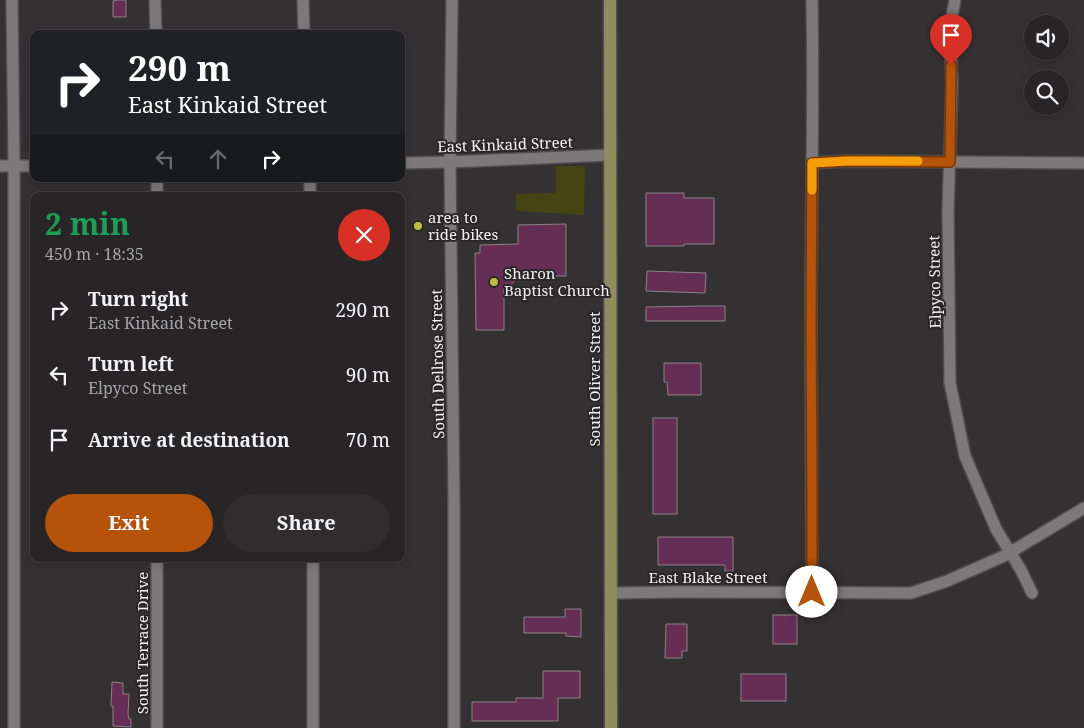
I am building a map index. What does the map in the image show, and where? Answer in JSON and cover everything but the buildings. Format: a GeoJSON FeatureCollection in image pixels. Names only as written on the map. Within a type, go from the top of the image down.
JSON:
{"type":"FeatureCollection","features":[{"type":"Feature","properties":{"kind":"main road","name":"South Oliver Street"},"geometry":{"type":"LineString","coordinates":[[610,0],[611,728]]}},
{"type":"Feature","properties":{"kind":"street"},"geometry":{"type":"LineString","coordinates":[[12,0],[14,166],[14,728]]}},
{"type":"Feature","properties":{"kind":"street"},"geometry":{"type":"LineString","coordinates":[[156,0],[156,30]]}},
{"type":"Feature","properties":{"kind":"street"},"geometry":{"type":"LineString","coordinates":[[303,0],[304,30]]}},
{"type":"Feature","properties":{"kind":"street","name":"South Dellrose Street"},"geometry":{"type":"LineString","coordinates":[[452,0],[450,162],[454,501],[454,728]]}},
{"type":"Feature","properties":{"kind":"street"},"geometry":{"type":"LineString","coordinates":[[812,0],[812,592]]}},
{"type":"Feature","properties":{"kind":"street","name":"Elpyco Street"},"geometry":{"type":"LineString","coordinates":[[955,0],[950,26],[952,85],[948,210],[950,384],[965,456],[996,529],[1032,593]]}},
{"type":"Feature","properties":{"kind":"street","name":"East Kinkaid Street"},"geometry":{"type":"LineString","coordinates":[[405,163],[610,155]]}},
{"type":"Feature","properties":{"kind":"street"},"geometry":{"type":"LineString","coordinates":[[812,163],[847,161],[1084,163]]}},
{"type":"Feature","properties":{"kind":"street"},"geometry":{"type":"LineString","coordinates":[[0,166],[30,166]]}},
{"type":"Feature","properties":{"kind":"street","name":"East Blake Street"},"geometry":{"type":"LineString","coordinates":[[611,593],[911,593],[948,581],[1010,552],[1084,508]]}},
{"type":"Feature","properties":{"kind":"street","name":"South Terrace Drive"},"geometry":{"type":"LineString","coordinates":[[157,562],[157,728]]}},
{"type":"Feature","properties":{"kind":"street"},"geometry":{"type":"LineString","coordinates":[[313,562],[313,728]]}},
{"type":"Feature","properties":{"kind":"shaded area"},"geometry":{"type":"Polygon","coordinates":[[[556,166],[585,166],[584,215],[516,211],[516,194],[556,193],[556,166]]]}},
{"type":"Feature","properties":{"kind":"slow traffic"},"geometry":{"type":"LineString","coordinates":[[812,190],[812,163],[918,161]]}},
{"type":"Feature","properties":{"kind":"place","name":"area to ride bikes"},"geometry":{"type":"Point","coordinates":[418,226]}},
{"type":"Feature","properties":{"kind":"place","name":"Sharon Baptist Church"},"geometry":{"type":"Point","coordinates":[494,282]}},
{"type":"Feature","properties":{"kind":"route"},"geometry":{"type":"LineString","coordinates":[[812,592],[812,163],[847,161],[950,162],[951,65]]}}]}
